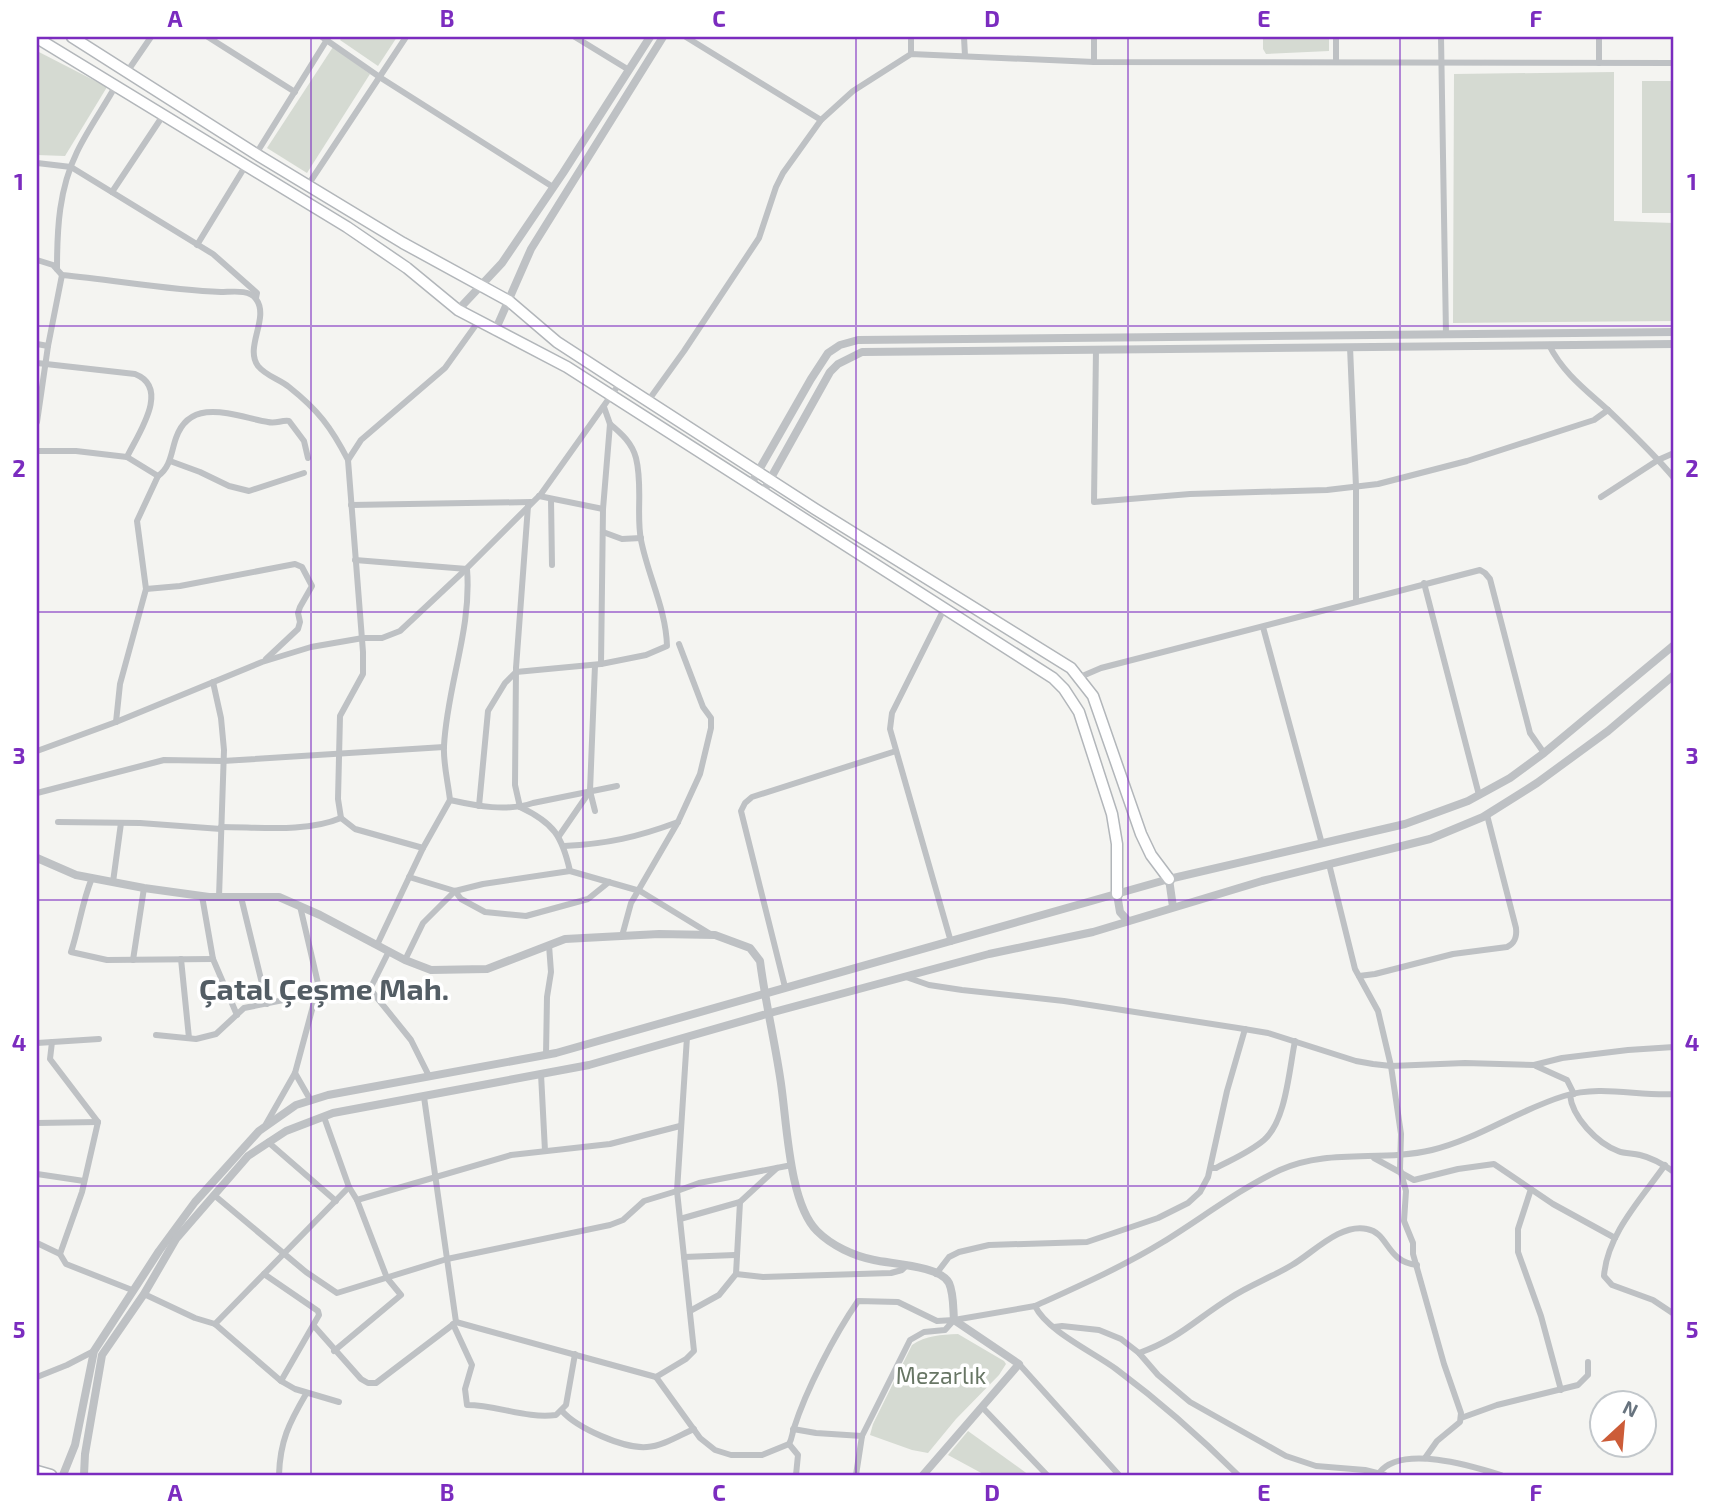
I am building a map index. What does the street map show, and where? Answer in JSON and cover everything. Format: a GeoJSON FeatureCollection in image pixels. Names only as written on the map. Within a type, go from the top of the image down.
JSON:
{"type":"FeatureCollection","features":[{"type":"Feature","properties":{"kind":"main road"},"geometry":{"type":"LineString","coordinates":[[72,37],[256,154],[438,264],[509,300],[557,342],[769,481],[1061,661],[1080,677],[1093,696],[1141,834],[1169,879]]}},
{"type":"Feature","properties":{"kind":"main road"},"geometry":{"type":"LineString","coordinates":[[37,40],[164,114],[377,246],[458,310],[551,358],[1053,678],[1073,700],[1079,712],[1112,814],[1117,844],[1117,894]]}},
{"type":"Feature","properties":{"kind":"main road"},"geometry":{"type":"LineString","coordinates":[[37,1471],[51,1475]]}},
{"type":"Feature","properties":{"kind":"street"},"geometry":{"type":"LineString","coordinates":[[127,72],[151,37]]}},
{"type":"Feature","properties":{"kind":"street"},"geometry":{"type":"LineString","coordinates":[[208,37],[295,92]]}},
{"type":"Feature","properties":{"kind":"street"},"geometry":{"type":"LineString","coordinates":[[220,45],[225,37]]}},
{"type":"Feature","properties":{"kind":"street"},"geometry":{"type":"LineString","coordinates":[[308,185],[406,37]]}},
{"type":"Feature","properties":{"kind":"street"},"geometry":{"type":"LineString","coordinates":[[575,37],[629,70]]}},
{"type":"Feature","properties":{"kind":"street"},"geometry":{"type":"LineString","coordinates":[[458,310],[502,263],[650,37]]}},
{"type":"Feature","properties":{"kind":"street"},"geometry":{"type":"LineString","coordinates":[[495,331],[531,249],[663,37]]}},
{"type":"Feature","properties":{"kind":"street"},"geometry":{"type":"LineString","coordinates":[[686,37],[821,120]]}},
{"type":"Feature","properties":{"kind":"street"},"geometry":{"type":"LineString","coordinates":[[911,37],[911,54]]}},
{"type":"Feature","properties":{"kind":"street"},"geometry":{"type":"LineString","coordinates":[[964,37],[965,56]]}},
{"type":"Feature","properties":{"kind":"street"},"geometry":{"type":"LineString","coordinates":[[1094,37],[1094,62]]}},
{"type":"Feature","properties":{"kind":"street"},"geometry":{"type":"LineString","coordinates":[[1336,37],[1336,62]]}},
{"type":"Feature","properties":{"kind":"street"},"geometry":{"type":"LineString","coordinates":[[1441,37],[1446,334]]}},
{"type":"Feature","properties":{"kind":"street"},"geometry":{"type":"LineString","coordinates":[[1599,37],[1599,63]]}},
{"type":"Feature","properties":{"kind":"street"},"geometry":{"type":"LineString","coordinates":[[256,154],[326,38],[380,78],[553,187]]}},
{"type":"Feature","properties":{"kind":"street"},"geometry":{"type":"LineString","coordinates":[[648,401],[759,238],[783,173],[821,120],[853,91],[911,54],[1094,62],[1674,63]]}},
{"type":"Feature","properties":{"kind":"street"},"geometry":{"type":"LineString","coordinates":[[37,422],[60,272],[58,221],[78,149],[116,85]]}},
{"type":"Feature","properties":{"kind":"street"},"geometry":{"type":"LineString","coordinates":[[112,192],[164,114]]}},
{"type":"Feature","properties":{"kind":"street"},"geometry":{"type":"LineString","coordinates":[[37,163],[71,167],[213,254],[257,293],[260,310],[253,355],[256,362],[260,368],[286,384],[314,407],[334,432],[348,460],[363,638],[363,674],[340,716],[338,799],[341,818],[355,829],[423,848]]}},
{"type":"Feature","properties":{"kind":"street"},"geometry":{"type":"LineString","coordinates":[[197,245],[246,166]]}},
{"type":"Feature","properties":{"kind":"street"},"geometry":{"type":"LineString","coordinates":[[37,260],[46,262],[60,272],[218,292],[246,293],[256,298]]}},
{"type":"Feature","properties":{"kind":"street"},"geometry":{"type":"LineString","coordinates":[[348,460],[361,440],[445,368],[478,322]]}},
{"type":"Feature","properties":{"kind":"street"},"geometry":{"type":"LineString","coordinates":[[751,484],[828,353],[840,345],[858,340],[1674,332]]}},
{"type":"Feature","properties":{"kind":"street"},"geometry":{"type":"LineString","coordinates":[[37,344],[48,346]]}},
{"type":"Feature","properties":{"kind":"street"},"geometry":{"type":"LineString","coordinates":[[763,492],[830,372],[838,364],[862,352],[1674,344]]}},
{"type":"Feature","properties":{"kind":"street"},"geometry":{"type":"LineString","coordinates":[[1549,345],[1567,373],[1608,410],[1674,478]]}},
{"type":"Feature","properties":{"kind":"street"},"geometry":{"type":"LineString","coordinates":[[1350,347],[1356,488],[1356,601]]}},
{"type":"Feature","properties":{"kind":"street"},"geometry":{"type":"LineString","coordinates":[[1096,349],[1094,502],[1190,494],[1356,488],[1400,480],[1467,461],[1594,420],[1608,410]]}},
{"type":"Feature","properties":{"kind":"street"},"geometry":{"type":"LineString","coordinates":[[37,363],[135,374],[146,381],[152,391],[152,403],[127,457]]}},
{"type":"Feature","properties":{"kind":"street"},"geometry":{"type":"LineString","coordinates":[[37,751],[262,662],[311,647],[363,638],[382,638],[400,631],[467,569],[539,496],[620,383]]}},
{"type":"Feature","properties":{"kind":"street"},"geometry":{"type":"LineString","coordinates":[[594,811],[590,791],[598,665],[603,509],[610,424],[604,408]]}},
{"type":"Feature","properties":{"kind":"street"},"geometry":{"type":"LineString","coordinates":[[116,722],[122,673],[146,589],[137,521],[158,476],[170,461],[181,426],[207,412],[223,411],[267,422],[289,421],[304,441],[308,458]]}},
{"type":"Feature","properties":{"kind":"street"},"geometry":{"type":"LineString","coordinates":[[479,806],[488,711],[505,683],[516,672],[598,665],[646,655],[667,646],[663,611],[641,538],[636,459],[628,441],[610,424]]}},
{"type":"Feature","properties":{"kind":"street"},"geometry":{"type":"LineString","coordinates":[[37,451],[76,451],[127,457],[158,476]]}},
{"type":"Feature","properties":{"kind":"street"},"geometry":{"type":"LineString","coordinates":[[1601,497],[1658,460],[1674,453]]}},
{"type":"Feature","properties":{"kind":"street"},"geometry":{"type":"LineString","coordinates":[[170,461],[239,490],[262,488],[304,473]]}},
{"type":"Feature","properties":{"kind":"street"},"geometry":{"type":"LineString","coordinates":[[539,496],[603,509]]}},
{"type":"Feature","properties":{"kind":"street"},"geometry":{"type":"LineString","coordinates":[[551,499],[552,565]]}},
{"type":"Feature","properties":{"kind":"street"},"geometry":{"type":"LineString","coordinates":[[351,505],[530,504]]}},
{"type":"Feature","properties":{"kind":"street"},"geometry":{"type":"LineString","coordinates":[[520,807],[515,785],[516,672],[530,504]]}},
{"type":"Feature","properties":{"kind":"street"},"geometry":{"type":"LineString","coordinates":[[603,532],[622,539],[641,538]]}},
{"type":"Feature","properties":{"kind":"street"},"geometry":{"type":"LineString","coordinates":[[355,560],[467,569]]}},
{"type":"Feature","properties":{"kind":"street"},"geometry":{"type":"LineString","coordinates":[[146,589],[180,586],[295,564],[302,567],[312,586],[298,613],[298,629],[262,662]]}},
{"type":"Feature","properties":{"kind":"street"},"geometry":{"type":"LineString","coordinates":[[377,945],[423,848],[450,800],[444,747],[464,630],[467,569]]}},
{"type":"Feature","properties":{"kind":"street"},"geometry":{"type":"LineString","coordinates":[[1080,677],[1101,668],[1477,570],[1488,575],[1530,733],[1544,753]]}},
{"type":"Feature","properties":{"kind":"street"},"geometry":{"type":"LineString","coordinates":[[1424,583],[1479,796]]}},
{"type":"Feature","properties":{"kind":"street"},"geometry":{"type":"LineString","coordinates":[[945,607],[892,713],[890,729],[951,942]]}},
{"type":"Feature","properties":{"kind":"street"},"geometry":{"type":"LineString","coordinates":[[1263,627],[1322,844]]}},
{"type":"Feature","properties":{"kind":"street"},"geometry":{"type":"LineString","coordinates":[[622,936],[631,903],[678,822],[700,774],[711,728],[711,718],[703,706],[679,644]]}},
{"type":"Feature","properties":{"kind":"street"},"geometry":{"type":"LineString","coordinates":[[265,1126],[296,1105],[429,1076],[546,1055],[1169,879],[1405,824],[1442,812],[1479,796],[1510,778],[1674,645]]}},
{"type":"Feature","properties":{"kind":"street"},"geometry":{"type":"LineString","coordinates":[[85,1475],[85,1454],[102,1355],[144,1294],[176,1240],[248,1156],[286,1131],[324,1117],[589,1065],[769,1013],[989,954],[1093,932],[1173,907],[1430,839],[1487,815],[1537,783],[1608,731],[1674,675]]}},
{"type":"Feature","properties":{"kind":"street"},"geometry":{"type":"LineString","coordinates":[[213,682],[223,734],[219,897]]}},
{"type":"Feature","properties":{"kind":"street"},"geometry":{"type":"LineString","coordinates":[[486,744],[495,744]]}},
{"type":"Feature","properties":{"kind":"street"},"geometry":{"type":"LineString","coordinates":[[37,793],[164,760],[223,761],[444,747]]}},
{"type":"Feature","properties":{"kind":"street"},"geometry":{"type":"LineString","coordinates":[[785,988],[742,807],[752,797],[896,751]]}},
{"type":"Feature","properties":{"kind":"street"},"geometry":{"type":"LineString","coordinates":[[450,800],[479,806],[520,807],[617,786]]}},
{"type":"Feature","properties":{"kind":"street"},"geometry":{"type":"LineString","coordinates":[[559,836],[590,791]]}},
{"type":"Feature","properties":{"kind":"street"},"geometry":{"type":"LineString","coordinates":[[520,807],[537,815],[559,836],[570,871]]}},
{"type":"Feature","properties":{"kind":"street"},"geometry":{"type":"LineString","coordinates":[[1359,976],[1452,954],[1507,947],[1512,944],[1516,928],[1487,815]]}},
{"type":"Feature","properties":{"kind":"street"},"geometry":{"type":"LineString","coordinates":[[58,822],[220,828],[327,824],[341,818]]}},
{"type":"Feature","properties":{"kind":"street"},"geometry":{"type":"LineString","coordinates":[[564,846],[598,845],[639,837],[678,822]]}},
{"type":"Feature","properties":{"kind":"street"},"geometry":{"type":"LineString","coordinates":[[113,882],[121,823]]}},
{"type":"Feature","properties":{"kind":"street"},"geometry":{"type":"LineString","coordinates":[[37,858],[76,875],[144,888],[202,896],[279,897],[405,960],[431,970],[487,969],[565,939],[713,935]]}},
{"type":"Feature","properties":{"kind":"street"},"geometry":{"type":"LineString","coordinates":[[1329,864],[1348,946],[1359,976],[1378,1011],[1391,1066],[1401,1134],[1399,1156],[1406,1191],[1404,1221],[1413,1243],[1438,1344],[1461,1418]]}},
{"type":"Feature","properties":{"kind":"street"},"geometry":{"type":"LineString","coordinates":[[405,960],[423,923],[455,891],[570,871],[640,891],[713,935],[750,948],[760,961],[785,1103],[792,1165],[806,1214],[817,1231],[842,1249],[859,1256],[907,1265],[936,1274],[950,1284],[954,1321],[945,1331],[924,1332],[909,1340],[862,1436],[856,1475]]}},
{"type":"Feature","properties":{"kind":"street"},"geometry":{"type":"LineString","coordinates":[[409,877],[455,891],[461,899],[485,912],[526,916],[588,899],[609,882]]}},
{"type":"Feature","properties":{"kind":"street"},"geometry":{"type":"LineString","coordinates":[[92,878],[71,952],[107,960],[213,959]]}},
{"type":"Feature","properties":{"kind":"street"},"geometry":{"type":"LineString","coordinates":[[1169,879],[1173,907]]}},
{"type":"Feature","properties":{"kind":"street"},"geometry":{"type":"LineString","coordinates":[[133,960],[144,888]]}},
{"type":"Feature","properties":{"kind":"street"},"geometry":{"type":"LineString","coordinates":[[1117,894],[1120,912],[1128,921]]}},
{"type":"Feature","properties":{"kind":"street"},"geometry":{"type":"LineString","coordinates":[[202,896],[213,959],[236,1015]]}},
{"type":"Feature","properties":{"kind":"street"},"geometry":{"type":"LineString","coordinates":[[241,897],[267,1003]]}},
{"type":"Feature","properties":{"kind":"street"},"geometry":{"type":"LineString","coordinates":[[63,1475],[75,1445],[94,1351],[132,1290],[195,1202],[265,1126],[295,1073],[313,1006],[320,992],[300,906]]}},
{"type":"Feature","properties":{"kind":"street"},"geometry":{"type":"LineString","coordinates":[[546,1055],[547,997],[551,972],[549,945]]}},
{"type":"Feature","properties":{"kind":"street"},"geometry":{"type":"LineString","coordinates":[[370,989],[389,951]]}},
{"type":"Feature","properties":{"kind":"street"},"geometry":{"type":"LineString","coordinates":[[181,960],[189,1038]]}},
{"type":"Feature","properties":{"kind":"street"},"geometry":{"type":"LineString","coordinates":[[905,977],[951,989],[1064,1001],[1245,1029],[1295,1041],[1356,1061],[1391,1066],[1465,1063],[1534,1065],[1575,1057],[1674,1047]]}},
{"type":"Feature","properties":{"kind":"street"},"geometry":{"type":"LineString","coordinates":[[156,1035],[189,1038],[216,1034],[244,1008],[320,992],[370,989]]}},
{"type":"Feature","properties":{"kind":"street"},"geometry":{"type":"LineString","coordinates":[[370,989],[411,1040],[429,1076]]}},
{"type":"Feature","properties":{"kind":"street"},"geometry":{"type":"LineString","coordinates":[[936,1274],[954,1254],[989,1245],[1087,1242],[1158,1218],[1194,1198],[1206,1182],[1211,1168],[1227,1091],[1245,1029]]}},
{"type":"Feature","properties":{"kind":"street"},"geometry":{"type":"LineString","coordinates":[[656,1377],[687,1359],[694,1351],[677,1191],[687,1037]]}},
{"type":"Feature","properties":{"kind":"street"},"geometry":{"type":"LineString","coordinates":[[37,1043],[99,1039]]}},
{"type":"Feature","properties":{"kind":"street"},"geometry":{"type":"LineString","coordinates":[[1211,1168],[1216,1168],[1255,1147],[1272,1131],[1279,1119],[1295,1041]]}},
{"type":"Feature","properties":{"kind":"street"},"geometry":{"type":"LineString","coordinates":[[52,1042],[50,1059],[98,1122]]}},
{"type":"Feature","properties":{"kind":"street"},"geometry":{"type":"LineString","coordinates":[[1534,1065],[1567,1080],[1577,1116],[1608,1146],[1649,1158],[1674,1172]]}},
{"type":"Feature","properties":{"kind":"street"},"geometry":{"type":"LineString","coordinates":[[295,1073],[311,1101]]}},
{"type":"Feature","properties":{"kind":"street"},"geometry":{"type":"LineString","coordinates":[[541,1074],[545,1151]]}},
{"type":"Feature","properties":{"kind":"street"},"geometry":{"type":"LineString","coordinates":[[789,1444],[819,1370],[858,1301],[898,1302],[937,1321],[954,1321],[1035,1306],[1087,1284],[1152,1248],[1277,1171],[1306,1161],[1399,1156],[1447,1146],[1572,1094],[1607,1090],[1674,1094]]}},
{"type":"Feature","properties":{"kind":"street"},"geometry":{"type":"LineString","coordinates":[[424,1097],[455,1323],[472,1365],[465,1389],[467,1405],[540,1416],[556,1415],[562,1411],[567,1401],[575,1354]]}},
{"type":"Feature","properties":{"kind":"street"},"geometry":{"type":"LineString","coordinates":[[324,1117],[349,1187],[357,1200],[387,1278],[401,1295],[334,1351]]}},
{"type":"Feature","properties":{"kind":"street"},"geometry":{"type":"LineString","coordinates":[[37,1123],[98,1122]]}},
{"type":"Feature","properties":{"kind":"street"},"geometry":{"type":"LineString","coordinates":[[60,1254],[84,1181],[98,1122]]}},
{"type":"Feature","properties":{"kind":"street"},"geometry":{"type":"LineString","coordinates":[[357,1200],[510,1155],[610,1144],[680,1126]]}},
{"type":"Feature","properties":{"kind":"street"},"geometry":{"type":"LineString","coordinates":[[268,1143],[336,1201]]}},
{"type":"Feature","properties":{"kind":"street"},"geometry":{"type":"LineString","coordinates":[[1369,1156],[1409,1179],[1419,1180],[1458,1169],[1494,1164],[1575,1217],[1615,1238]]}},
{"type":"Feature","properties":{"kind":"street"},"geometry":{"type":"LineString","coordinates":[[214,1195],[337,1293],[447,1259],[610,1225],[623,1220],[643,1202],[699,1183],[792,1165]]}},
{"type":"Feature","properties":{"kind":"street"},"geometry":{"type":"LineString","coordinates":[[1665,1165],[1615,1238],[1605,1264],[1604,1276],[1612,1286],[1653,1300],[1674,1314]]}},
{"type":"Feature","properties":{"kind":"street"},"geometry":{"type":"LineString","coordinates":[[680,1219],[740,1202],[778,1167]]}},
{"type":"Feature","properties":{"kind":"street"},"geometry":{"type":"LineString","coordinates":[[37,1174],[84,1181]]}},
{"type":"Feature","properties":{"kind":"street"},"geometry":{"type":"LineString","coordinates":[[215,1324],[349,1187]]}},
{"type":"Feature","properties":{"kind":"street"},"geometry":{"type":"LineString","coordinates":[[1531,1189],[1518,1229],[1518,1252],[1541,1316],[1561,1390]]}},
{"type":"Feature","properties":{"kind":"street"},"geometry":{"type":"LineString","coordinates":[[690,1311],[719,1294],[736,1274],[740,1202]]}},
{"type":"Feature","properties":{"kind":"street"},"geometry":{"type":"LineString","coordinates":[[1139,1353],[1175,1337],[1232,1296],[1285,1269],[1344,1232],[1371,1230],[1395,1258],[1417,1265]]}},
{"type":"Feature","properties":{"kind":"street"},"geometry":{"type":"LineString","coordinates":[[37,1243],[60,1254],[66,1264],[132,1290]]}},
{"type":"Feature","properties":{"kind":"street"},"geometry":{"type":"LineString","coordinates":[[684,1257],[735,1255]]}},
{"type":"Feature","properties":{"kind":"street"},"geometry":{"type":"LineString","coordinates":[[736,1274],[763,1277],[891,1273],[902,1270],[907,1265]]}},
{"type":"Feature","properties":{"kind":"street"},"geometry":{"type":"LineString","coordinates":[[264,1274],[318,1311],[319,1315],[281,1381]]}},
{"type":"Feature","properties":{"kind":"street"},"geometry":{"type":"LineString","coordinates":[[144,1294],[195,1318],[215,1324],[281,1381],[306,1394],[340,1402]]}},
{"type":"Feature","properties":{"kind":"street"},"geometry":{"type":"LineString","coordinates":[[1035,1306],[1039,1314],[1054,1327],[1116,1370],[1185,1424],[1238,1475]]}},
{"type":"Feature","properties":{"kind":"street"},"geometry":{"type":"LineString","coordinates":[[954,1321],[1019,1364],[1119,1475]]}},
{"type":"Feature","properties":{"kind":"street"},"geometry":{"type":"LineString","coordinates":[[314,1326],[334,1351],[368,1383],[376,1382],[455,1323]]}},
{"type":"Feature","properties":{"kind":"street"},"geometry":{"type":"LineString","coordinates":[[455,1323],[656,1377],[706,1444],[731,1454],[762,1455],[789,1444]]}},
{"type":"Feature","properties":{"kind":"street"},"geometry":{"type":"LineString","coordinates":[[1054,1327],[1107,1333],[1128,1343],[1158,1375],[1190,1402],[1275,1451],[1316,1466],[1382,1474],[1387,1465],[1425,1458],[1501,1475]]}},
{"type":"Feature","properties":{"kind":"street"},"geometry":{"type":"LineString","coordinates":[[37,1377],[94,1351]]}},
{"type":"Feature","properties":{"kind":"street"},"geometry":{"type":"LineString","coordinates":[[1425,1458],[1431,1448],[1457,1425],[1461,1418],[1584,1381],[1588,1375],[1588,1362]]}},
{"type":"Feature","properties":{"kind":"street"},"geometry":{"type":"LineString","coordinates":[[923,1475],[1019,1364]]}},
{"type":"Feature","properties":{"kind":"street"},"geometry":{"type":"LineString","coordinates":[[279,1475],[280,1450],[285,1432],[306,1394]]}},
{"type":"Feature","properties":{"kind":"street"},"geometry":{"type":"LineString","coordinates":[[982,1407],[1047,1475]]}},
{"type":"Feature","properties":{"kind":"street"},"geometry":{"type":"LineString","coordinates":[[562,1411],[584,1429],[639,1447],[656,1446],[694,1429]]}},
{"type":"Feature","properties":{"kind":"street"},"geometry":{"type":"LineString","coordinates":[[793,1429],[862,1436]]}},
{"type":"Feature","properties":{"kind":"street"},"geometry":{"type":"LineString","coordinates":[[789,1444],[799,1455],[796,1475]]}},
{"type":"Feature","properties":{"kind":"green space"},"geometry":{"type":"Polygon","coordinates":[[[342,37],[397,37],[378,66],[340,40],[342,37]]]}},
{"type":"Feature","properties":{"kind":"green space"},"geometry":{"type":"Polygon","coordinates":[[[1263,37],[1329,37],[1329,51],[1266,54],[1263,37]]]}},
{"type":"Feature","properties":{"kind":"green space"},"geometry":{"type":"Polygon","coordinates":[[[333,47],[370,74],[307,173],[267,148],[333,47]]]}},
{"type":"Feature","properties":{"kind":"green space"},"geometry":{"type":"Polygon","coordinates":[[[37,51],[107,87],[65,156],[37,155],[37,51]]]}},
{"type":"Feature","properties":{"kind":"green space"},"geometry":{"type":"Polygon","coordinates":[[[1614,72],[1614,221],[1674,223],[1674,321],[1453,323],[1454,74],[1614,72]]]}},
{"type":"Feature","properties":{"kind":"green space"},"geometry":{"type":"Polygon","coordinates":[[[1642,81],[1674,81],[1674,213],[1642,213],[1642,81]]]}},
{"type":"Feature","properties":{"kind":"green space","name":"Mezarlık"},"geometry":{"type":"Polygon","coordinates":[[[958,1334],[1004,1361],[1006,1364],[999,1375],[956,1419],[928,1453],[870,1435],[912,1345],[928,1337],[958,1334]]]}},
{"type":"Feature","properties":{"kind":"green space"},"geometry":{"type":"Polygon","coordinates":[[[968,1431],[1029,1475],[985,1475],[948,1455],[968,1431]]]}},
{"type":"Feature","properties":{"kind":"district","name":"Çatal Çeşme Mah."},"geometry":{"type":"Point","coordinates":[324,988]}}]}
